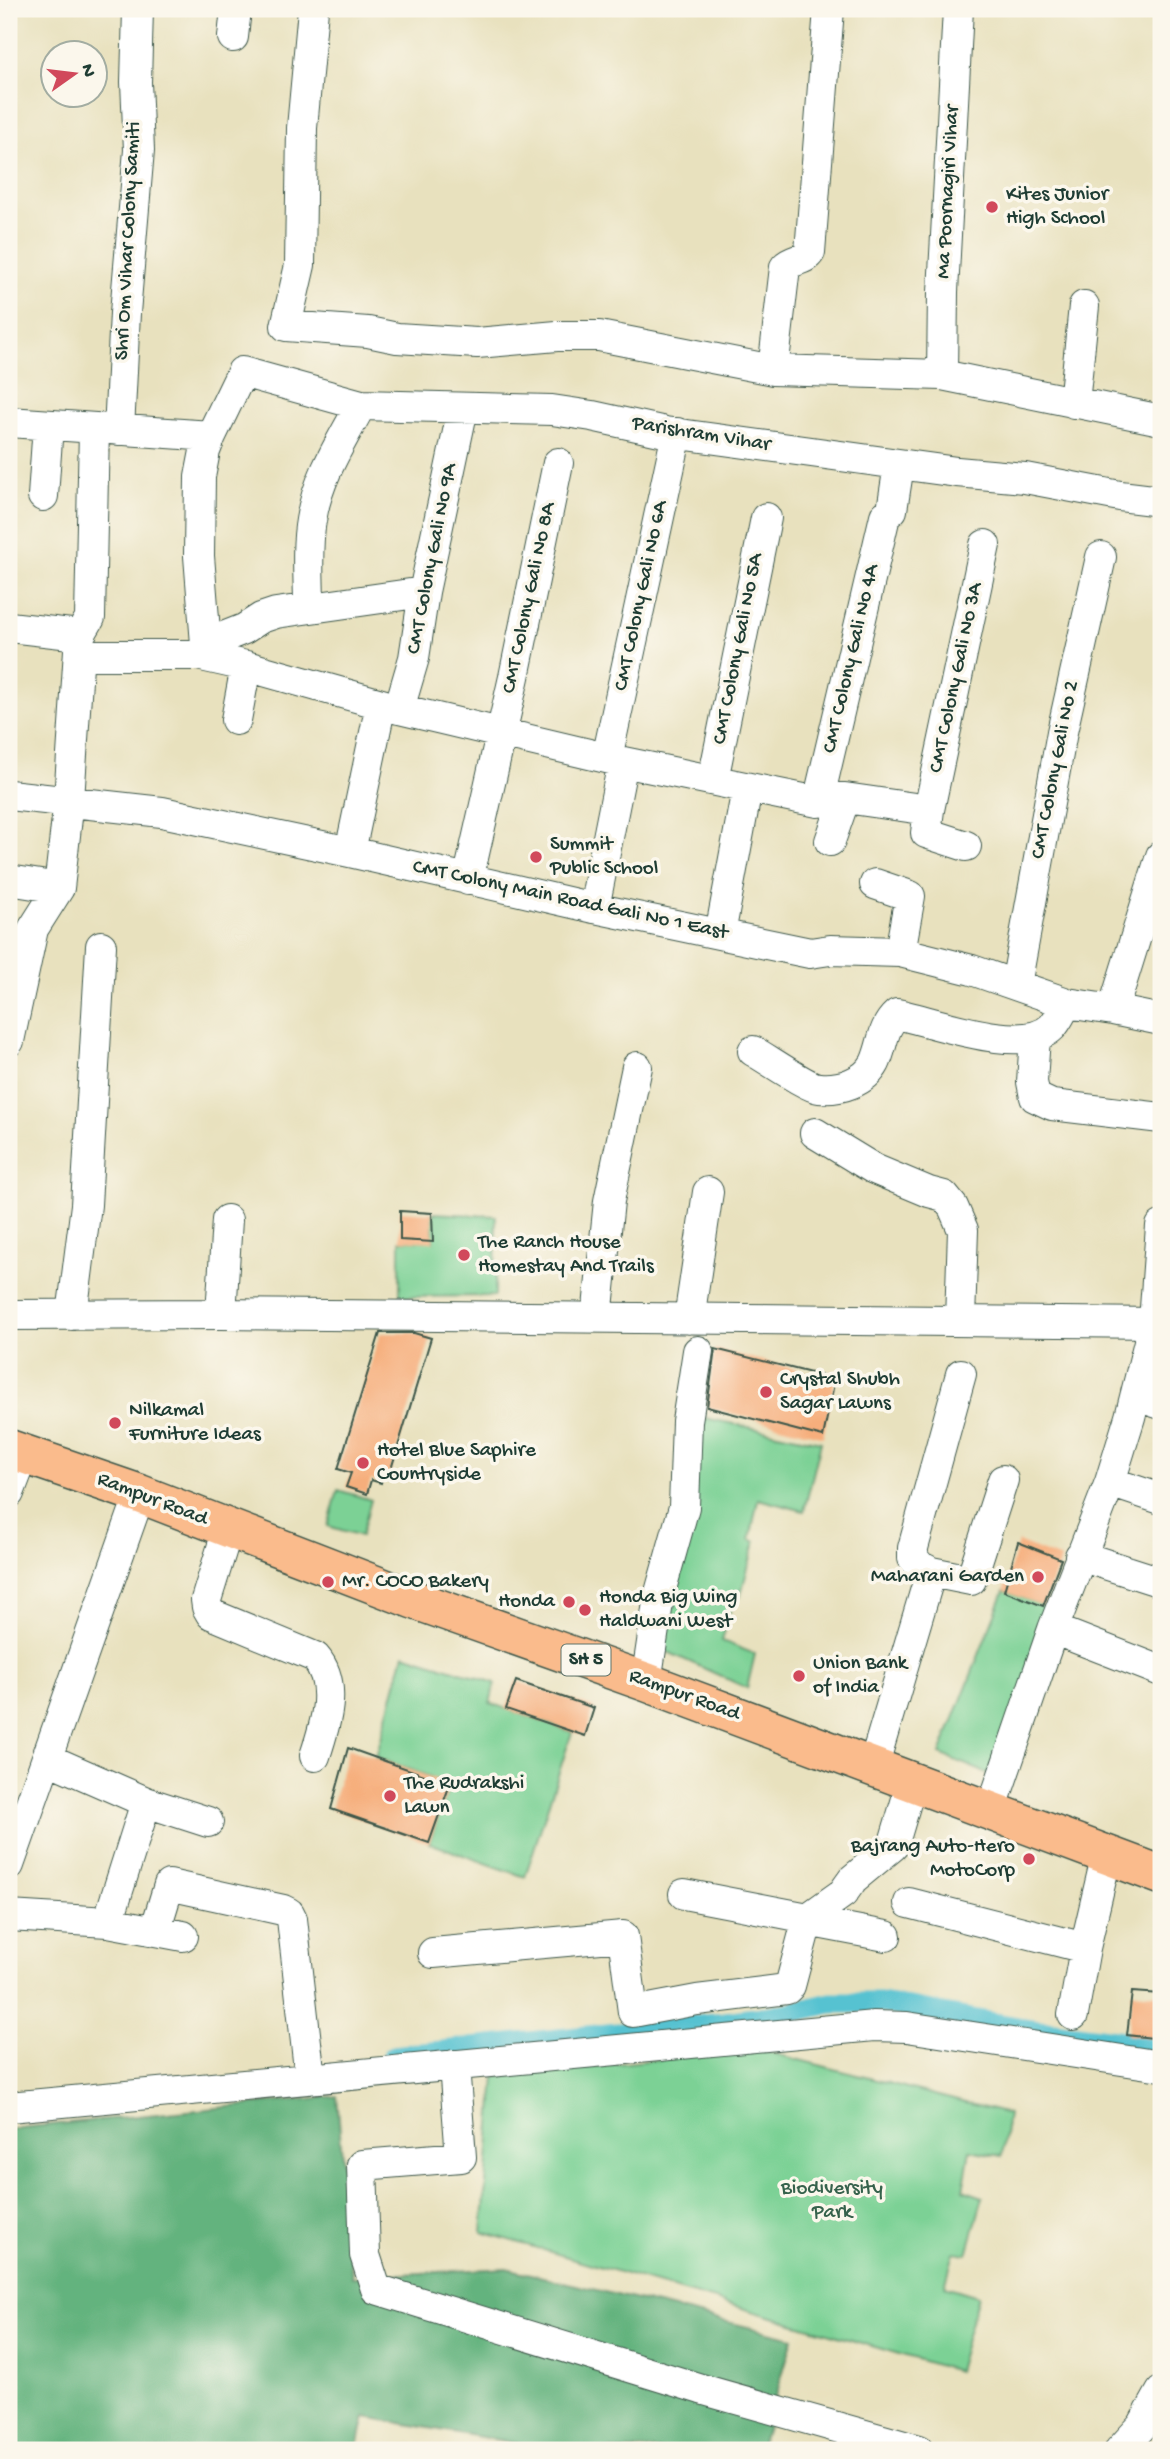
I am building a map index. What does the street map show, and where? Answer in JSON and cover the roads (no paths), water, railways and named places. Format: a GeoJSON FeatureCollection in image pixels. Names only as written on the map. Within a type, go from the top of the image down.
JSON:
{"type":"FeatureCollection","features":[{"type":"Feature","properties":{"kind":"main road","name":"Rampur Road"},"geometry":{"type":"LineString","coordinates":[[16,1451],[140,1494],[424,1603],[646,1682],[1161,1875]]}},
{"type":"Feature","properties":{"kind":"street","name":"Shri Om Vihar Colony Samiti"},"geometry":{"type":"LineString","coordinates":[[59,888],[69,800],[80,645],[90,618],[106,430],[125,313],[139,150],[136,82],[138,9]]}},
{"type":"Feature","properties":{"kind":"street"},"geometry":{"type":"LineString","coordinates":[[313,9],[302,128],[300,265],[286,326],[368,332],[397,338],[477,343],[599,335],[773,370],[942,375],[1161,420]]}},
{"type":"Feature","properties":{"kind":"street"},"geometry":{"type":"LineString","coordinates":[[773,370],[785,267],[806,257],[810,252],[829,9]]}},
{"type":"Feature","properties":{"kind":"street","name":"Ma Poornagiri Vihar"},"geometry":{"type":"LineString","coordinates":[[942,375],[943,292],[958,9]]}},
{"type":"Feature","properties":{"kind":"street"},"geometry":{"type":"LineString","coordinates":[[1074,403],[1084,306]]}},
{"type":"Feature","properties":{"kind":"street","name":"Parishram Vihar"},"geometry":{"type":"LineString","coordinates":[[211,436],[242,372],[361,405],[552,410],[677,433],[899,465],[1025,478],[1161,501]]}},
{"type":"Feature","properties":{"kind":"street"},"geometry":{"type":"LineString","coordinates":[[309,608],[308,559],[311,520],[333,453],[361,405]]}},
{"type":"Feature","properties":{"kind":"street","name":"CMT Colony Gali No 9A"},"geometry":{"type":"LineString","coordinates":[[350,852],[390,706],[414,658],[424,592],[463,408]]}},
{"type":"Feature","properties":{"kind":"street"},"geometry":{"type":"LineString","coordinates":[[9,422],[211,436],[202,464],[199,498],[202,649]]}},
{"type":"Feature","properties":{"kind":"street"},"geometry":{"type":"LineString","coordinates":[[43,496],[48,425]]}},
{"type":"Feature","properties":{"kind":"street","name":"CMT Colony Gali No 6A"},"geometry":{"type":"LineString","coordinates":[[594,908],[615,760],[677,433]]}},
{"type":"Feature","properties":{"kind":"street","name":"CMT Colony Gali No 8A"},"geometry":{"type":"LineString","coordinates":[[468,880],[558,463]]}},
{"type":"Feature","properties":{"kind":"street","name":"CMT Colony Gali No 4A"},"geometry":{"type":"LineString","coordinates":[[830,841],[831,800],[885,516],[892,510],[899,465]]}},
{"type":"Feature","properties":{"kind":"street","name":"CMT Colony Gali No 5A"},"geometry":{"type":"LineString","coordinates":[[713,780],[766,518]]}},
{"type":"Feature","properties":{"kind":"street","name":"CMT Colony Gali No 3A"},"geometry":{"type":"LineString","coordinates":[[929,810],[985,545]]}},
{"type":"Feature","properties":{"kind":"street","name":"CMT Colony Gali No 2"},"geometry":{"type":"LineString","coordinates":[[1016,985],[1062,732],[1101,557]]}},
{"type":"Feature","properties":{"kind":"street"},"geometry":{"type":"LineString","coordinates":[[202,649],[276,612],[424,592]]}},
{"type":"Feature","properties":{"kind":"street"},"geometry":{"type":"LineString","coordinates":[[9,627],[80,645],[202,649],[247,666],[390,706],[615,760],[747,789],[929,810],[926,833],[966,846]]}},
{"type":"Feature","properties":{"kind":"street"},"geometry":{"type":"LineString","coordinates":[[236,720],[247,666]]}},
{"type":"Feature","properties":{"kind":"street"},"geometry":{"type":"LineString","coordinates":[[720,934],[747,789]]}},
{"type":"Feature","properties":{"kind":"street","name":"CMT Colony Main Road Gali No 1 East"},"geometry":{"type":"LineString","coordinates":[[9,795],[162,812],[810,953],[830,950],[900,952],[964,967],[1067,1003],[1161,1020]]}},
{"type":"Feature","properties":{"kind":"street"},"geometry":{"type":"LineString","coordinates":[[1113,1010],[1161,856]]}},
{"type":"Feature","properties":{"kind":"street"},"geometry":{"type":"LineString","coordinates":[[9,880],[59,888],[33,929],[14,999],[9,1041]]}},
{"type":"Feature","properties":{"kind":"street"},"geometry":{"type":"LineString","coordinates":[[875,884],[910,895],[900,952]]}},
{"type":"Feature","properties":{"kind":"street"},"geometry":{"type":"LineString","coordinates":[[73,1305],[86,1205],[100,946]]}},
{"type":"Feature","properties":{"kind":"street"},"geometry":{"type":"LineString","coordinates":[[753,1051],[818,1088],[858,1082],[875,1063],[888,1022],[897,1014],[969,1033],[1010,1038],[1035,1037],[1052,1028],[1067,1003]]}},
{"type":"Feature","properties":{"kind":"street"},"geometry":{"type":"LineString","coordinates":[[1035,1037],[1032,1082],[1035,1097],[1052,1105],[1161,1118]]}},
{"type":"Feature","properties":{"kind":"street"},"geometry":{"type":"LineString","coordinates":[[598,1311],[609,1200],[637,1067]]}},
{"type":"Feature","properties":{"kind":"street"},"geometry":{"type":"LineString","coordinates":[[815,1133],[874,1169],[944,1196],[953,1207],[964,1230],[960,1314]]}},
{"type":"Feature","properties":{"kind":"street"},"geometry":{"type":"LineString","coordinates":[[690,1312],[708,1192]]}},
{"type":"Feature","properties":{"kind":"street"},"geometry":{"type":"LineString","coordinates":[[221,1308],[227,1220]]}},
{"type":"Feature","properties":{"kind":"street"},"geometry":{"type":"LineString","coordinates":[[991,1810],[1080,1556],[1110,1482],[1149,1400],[1161,1226]]}},
{"type":"Feature","properties":{"kind":"street"},"geometry":{"type":"LineString","coordinates":[[9,1315],[73,1305],[1156,1317]]}},
{"type":"Feature","properties":{"kind":"street"},"geometry":{"type":"LineString","coordinates":[[646,1682],[659,1596],[684,1507],[687,1421],[698,1352]]}},
{"type":"Feature","properties":{"kind":"street"},"geometry":{"type":"LineString","coordinates":[[961,1374],[913,1548],[913,1558],[920,1566],[931,1572],[971,1580],[1003,1480]]}},
{"type":"Feature","properties":{"kind":"street"},"geometry":{"type":"LineString","coordinates":[[9,1493],[16,1451]]}},
{"type":"Feature","properties":{"kind":"street"},"geometry":{"type":"LineString","coordinates":[[1110,1482],[1161,1499]]}},
{"type":"Feature","properties":{"kind":"street"},"geometry":{"type":"LineString","coordinates":[[9,1866],[140,1494]]}},
{"type":"Feature","properties":{"kind":"street"},"geometry":{"type":"LineString","coordinates":[[228,1529],[206,1600],[207,1607],[211,1614],[314,1657],[322,1665],[328,1703],[326,1725],[314,1756]]}},
{"type":"Feature","properties":{"kind":"street"},"geometry":{"type":"LineString","coordinates":[[1080,1556],[1161,1582]]}},
{"type":"Feature","properties":{"kind":"street"},"geometry":{"type":"LineString","coordinates":[[873,1767],[931,1572]]}},
{"type":"Feature","properties":{"kind":"street"},"geometry":{"type":"LineString","coordinates":[[1053,1629],[1161,1671]]}},
{"type":"Feature","properties":{"kind":"street"},"geometry":{"type":"LineString","coordinates":[[48,1759],[146,1802],[208,1822]]}},
{"type":"Feature","properties":{"kind":"street"},"geometry":{"type":"LineString","coordinates":[[433,1953],[623,1936],[633,2012],[697,2000],[787,1989],[808,1920],[843,1893],[853,1879],[893,1846],[912,1782]]}},
{"type":"Feature","properties":{"kind":"street"},"geometry":{"type":"LineString","coordinates":[[108,1922],[146,1802]]}},
{"type":"Feature","properties":{"kind":"street"},"geometry":{"type":"LineString","coordinates":[[1073,2015],[1085,1948],[1107,1854]]}},
{"type":"Feature","properties":{"kind":"street"},"geometry":{"type":"LineString","coordinates":[[9,1916],[108,1922],[169,1933],[169,1885],[289,1913],[292,1919],[309,2069]]}},
{"type":"Feature","properties":{"kind":"street"},"geometry":{"type":"LineString","coordinates":[[684,1894],[886,1936]]}},
{"type":"Feature","properties":{"kind":"street"},"geometry":{"type":"LineString","coordinates":[[909,1903],[1085,1948]]}},
{"type":"Feature","properties":{"kind":"street"},"geometry":{"type":"LineString","coordinates":[[9,2107],[309,2069],[454,2065],[874,2026],[907,2028],[1161,2066]]}},
{"type":"Feature","properties":{"kind":"street"},"geometry":{"type":"LineString","coordinates":[[454,2065],[461,2157],[362,2165],[365,2255],[376,2289],[701,2389],[918,2450]]}},
{"type":"Feature","properties":{"kind":"street"},"geometry":{"type":"LineString","coordinates":[[1120,2450],[1142,2426],[1161,2392]]}},
{"type":"Feature","properties":{"kind":"waterway"},"geometry":{"type":"LineString","coordinates":[[393,2056],[725,2022],[784,2014],[831,2003],[881,2003],[1023,2028],[1161,2046]]}},
{"type":"Feature","properties":{"kind":"place","name":"Kites Junior High School"},"geometry":{"type":"Point","coordinates":[992,207]}},
{"type":"Feature","properties":{"kind":"place","name":"Summit Public School"},"geometry":{"type":"Point","coordinates":[536,857]}},
{"type":"Feature","properties":{"kind":"place","name":"The Ranch House Homestay And Trails"},"geometry":{"type":"Point","coordinates":[464,1255]}},
{"type":"Feature","properties":{"kind":"place","name":"Crystal Shubh Sagar Lawns"},"geometry":{"type":"Point","coordinates":[766,1392]}},
{"type":"Feature","properties":{"kind":"place","name":"Nilkamal Furniture Ideas"},"geometry":{"type":"Point","coordinates":[115,1423]}},
{"type":"Feature","properties":{"kind":"place","name":"Hotel Blue Saphire Countryside"},"geometry":{"type":"Point","coordinates":[363,1463]}},
{"type":"Feature","properties":{"kind":"place","name":"Maharani Garden"},"geometry":{"type":"Point","coordinates":[1038,1577]}},
{"type":"Feature","properties":{"kind":"place","name":"Mr. COCO Bakery"},"geometry":{"type":"Point","coordinates":[328,1582]}},
{"type":"Feature","properties":{"kind":"place","name":"Honda"},"geometry":{"type":"Point","coordinates":[569,1602]}},
{"type":"Feature","properties":{"kind":"place","name":"Honda Big Wing Haldwani West"},"geometry":{"type":"Point","coordinates":[585,1610]}},
{"type":"Feature","properties":{"kind":"place","name":"Union Bank of India"},"geometry":{"type":"Point","coordinates":[799,1676]}},
{"type":"Feature","properties":{"kind":"place","name":"The Rudrakshi Lawn"},"geometry":{"type":"Point","coordinates":[390,1796]}},
{"type":"Feature","properties":{"kind":"place","name":"Bajrang Auto-Hero MotoCorp"},"geometry":{"type":"Point","coordinates":[1029,1859]}},
{"type":"Feature","properties":{"kind":"park label","name":"Biodiversity Park"},"geometry":{"type":"Point","coordinates":[832,2201]}}]}
